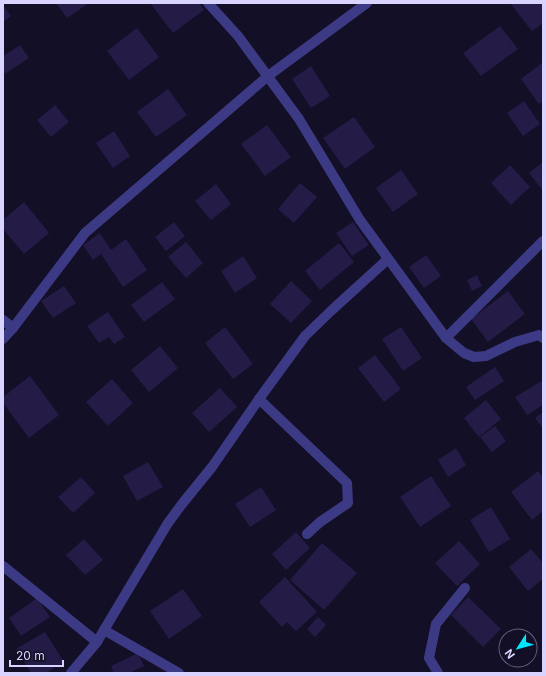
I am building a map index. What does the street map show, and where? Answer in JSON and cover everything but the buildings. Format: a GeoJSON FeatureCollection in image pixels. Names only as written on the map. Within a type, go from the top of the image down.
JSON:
{"type":"FeatureCollection","features":[{"type":"Feature","properties":{"kind":"street"},"geometry":{"type":"LineString","coordinates":[[208,3],[238,36],[299,119],[360,220],[446,338],[464,353],[474,356],[486,356],[515,342],[539,335],[543,338]]}},
{"type":"Feature","properties":{"kind":"street"},"geometry":{"type":"LineString","coordinates":[[3,339],[85,233],[268,76],[367,3]]}},
{"type":"Feature","properties":{"kind":"street"},"geometry":{"type":"LineString","coordinates":[[446,338],[543,241]]}},
{"type":"Feature","properties":{"kind":"street"},"geometry":{"type":"LineString","coordinates":[[71,673],[104,630],[168,523],[212,467],[305,336],[388,259]]}},
{"type":"Feature","properties":{"kind":"street"},"geometry":{"type":"LineString","coordinates":[[3,320],[13,328]]}},
{"type":"Feature","properties":{"kind":"street"},"geometry":{"type":"LineString","coordinates":[[259,399],[347,483],[348,503],[320,522],[307,534]]}},
{"type":"Feature","properties":{"kind":"street"},"geometry":{"type":"LineString","coordinates":[[3,566],[96,642]]}},
{"type":"Feature","properties":{"kind":"street"},"geometry":{"type":"LineString","coordinates":[[438,673],[428,658],[436,624],[465,588]]}},
{"type":"Feature","properties":{"kind":"street"},"geometry":{"type":"LineString","coordinates":[[104,630],[179,673]]}}]}
